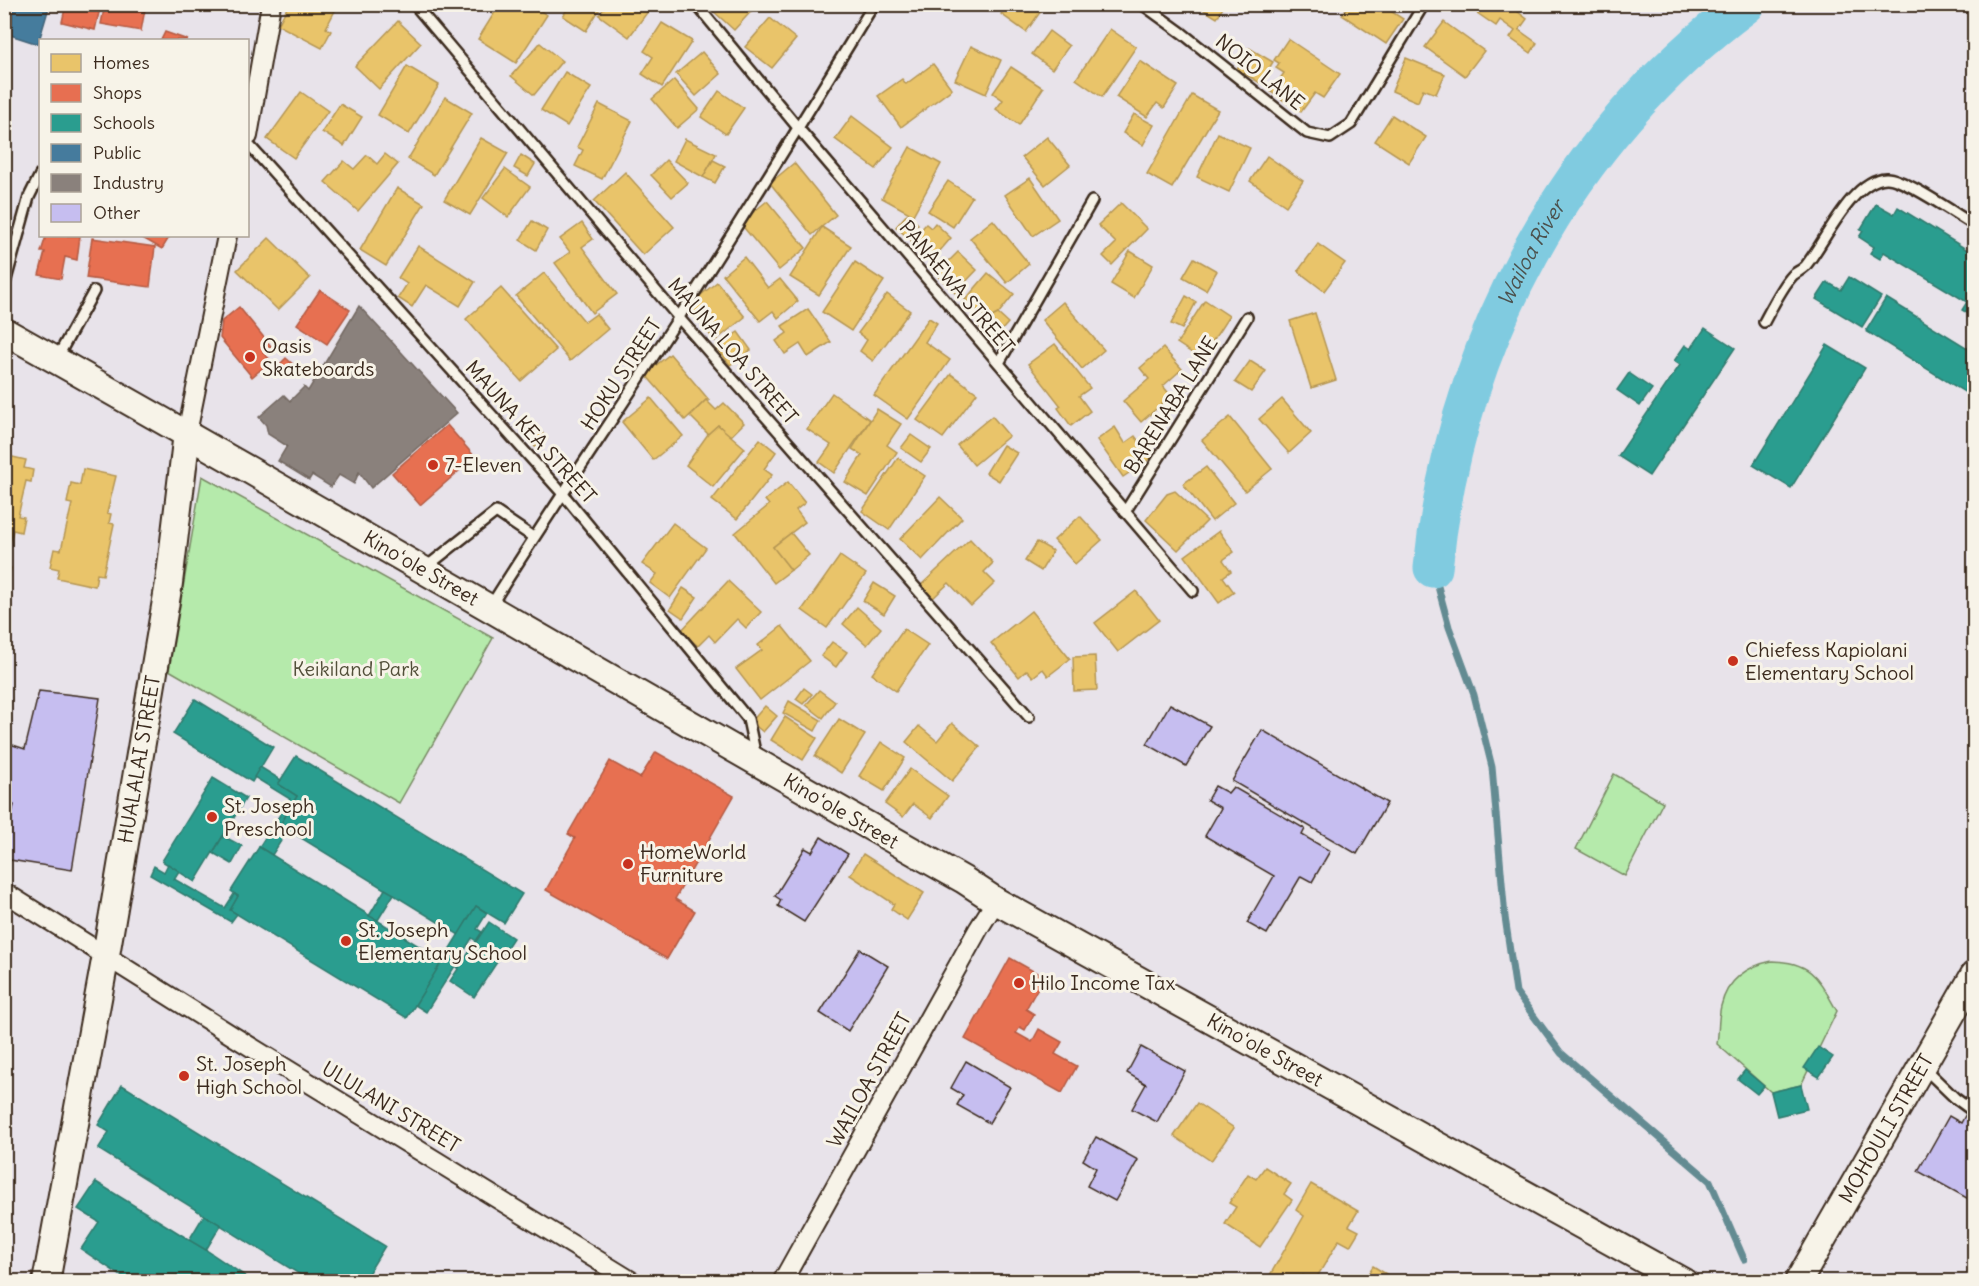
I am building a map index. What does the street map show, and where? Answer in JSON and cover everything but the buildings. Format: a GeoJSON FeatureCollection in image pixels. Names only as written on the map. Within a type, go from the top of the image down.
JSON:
{"type":"FeatureCollection","features":[{"type":"Feature","properties":{"kind":"street"},"geometry":{"type":"LineString","coordinates":[[250,109],[271,4]]}},
{"type":"Feature","properties":{"kind":"street","name":"HUALALAI STREET"},"geometry":{"type":"LineString","coordinates":[[46,1281],[106,955],[169,583],[187,433],[227,237]]}},
{"type":"Feature","properties":{"kind":"street","name":"Kinoʻole Street"},"geometry":{"type":"LineString","coordinates":[[4,331],[187,433],[757,763],[964,880],[996,901],[1684,1281]]}},
{"type":"Feature","properties":{"kind":"street","name":"ULULANI STREET"},"geometry":{"type":"LineString","coordinates":[[4,892],[233,1036],[633,1281]]}},
{"type":"Feature","properties":{"kind":"street","name":"WAILOA STREET"},"geometry":{"type":"LineString","coordinates":[[782,1281],[996,901]]}},
{"type":"Feature","properties":{"kind":"street","name":"MOHOULI STREET"},"geometry":{"type":"LineString","coordinates":[[1798,1281],[1974,975]]}},
{"type":"Feature","properties":{"kind":"lane","name":"MAUNA LOA STREET"},"geometry":{"type":"LineString","coordinates":[[414,4],[680,318],[1029,717]]}},
{"type":"Feature","properties":{"kind":"lane","name":"PANAEWA STREET"},"geometry":{"type":"LineString","coordinates":[[696,4],[799,129],[1193,591]]}},
{"type":"Feature","properties":{"kind":"lane","name":"HOKU STREET"},"geometry":{"type":"LineString","coordinates":[[489,607],[533,537],[680,318],[799,129],[874,4]]}},
{"type":"Feature","properties":{"kind":"lane","name":"NOIO LANE"},"geometry":{"type":"LineString","coordinates":[[1142,4],[1307,133],[1330,138],[1351,124],[1424,4]]}},
{"type":"Feature","properties":{"kind":"lane","name":"MAUNA KEA STREET"},"geometry":{"type":"LineString","coordinates":[[249,145],[563,494],[748,719],[757,763]]}},
{"type":"Feature","properties":{"kind":"lane"},"geometry":{"type":"LineString","coordinates":[[4,287],[29,197],[39,178]]}},
{"type":"Feature","properties":{"kind":"lane"},"geometry":{"type":"LineString","coordinates":[[1764,322],[1792,276],[1806,266],[1847,203],[1861,190],[1876,181],[1887,178],[1905,184],[1974,225]]}},
{"type":"Feature","properties":{"kind":"lane"},"geometry":{"type":"LineString","coordinates":[[999,363],[1092,201]]}},
{"type":"Feature","properties":{"kind":"lane"},"geometry":{"type":"LineString","coordinates":[[56,360],[94,291]]}},
{"type":"Feature","properties":{"kind":"lane","name":"BARENABA LANE"},"geometry":{"type":"LineString","coordinates":[[1125,512],[1246,316]]}},
{"type":"Feature","properties":{"kind":"lane"},"geometry":{"type":"LineString","coordinates":[[423,569],[496,512],[533,537]]}},
{"type":"Feature","properties":{"kind":"lane"},"geometry":{"type":"LineString","coordinates":[[1922,1066],[1954,1098],[1974,1112]]}},
{"type":"Feature","properties":{"kind":"green space","name":"Keikiland Park"},"geometry":{"type":"Polygon","coordinates":[[[202,476],[493,638],[399,803],[169,670],[202,476]]]}},
{"type":"Feature","properties":{"kind":"green space"},"geometry":{"type":"Polygon","coordinates":[[[1614,774],[1663,802],[1625,876],[1576,849],[1614,774]]]}},
{"type":"Feature","properties":{"kind":"green space"},"geometry":{"type":"Polygon","coordinates":[[[1772,961],[1786,962],[1806,969],[1820,982],[1837,1011],[1801,1085],[1771,1092],[1717,1044],[1720,1011],[1728,989],[1746,971],[1772,961]]]}},
{"type":"Feature","properties":{"kind":"waterway","name":"Wailoa River"},"geometry":{"type":"LineString","coordinates":[[1433,568],[1446,485],[1466,405],[1494,327],[1530,253],[1573,183],[1624,118],[1681,58],[1746,4]]}},
{"type":"Feature","properties":{"kind":"waterway"},"geometry":{"type":"LineString","coordinates":[[1433,568],[1449,627],[1474,695],[1492,767],[1505,917],[1516,992],[1561,1053],[1710,1181],[1744,1259]]}},
{"type":"Feature","properties":{"kind":"place","name":"Oasis Skateboards"},"geometry":{"type":"Point","coordinates":[250,357]}},
{"type":"Feature","properties":{"kind":"place","name":"7-Eleven"},"geometry":{"type":"Point","coordinates":[433,465]}},
{"type":"Feature","properties":{"kind":"place","name":"Chiefess Kapiolani Elementary School"},"geometry":{"type":"Point","coordinates":[1733,661]}},
{"type":"Feature","properties":{"kind":"place","name":"St. Joseph Preschool"},"geometry":{"type":"Point","coordinates":[212,817]}},
{"type":"Feature","properties":{"kind":"place","name":"HomeWorld Furniture"},"geometry":{"type":"Point","coordinates":[628,864]}},
{"type":"Feature","properties":{"kind":"place","name":"St. Joseph Elementary School"},"geometry":{"type":"Point","coordinates":[346,941]}},
{"type":"Feature","properties":{"kind":"place","name":"Hilo Income Tax"},"geometry":{"type":"Point","coordinates":[1019,983]}},
{"type":"Feature","properties":{"kind":"place","name":"St. Joseph High School"},"geometry":{"type":"Point","coordinates":[184,1076]}}]}
